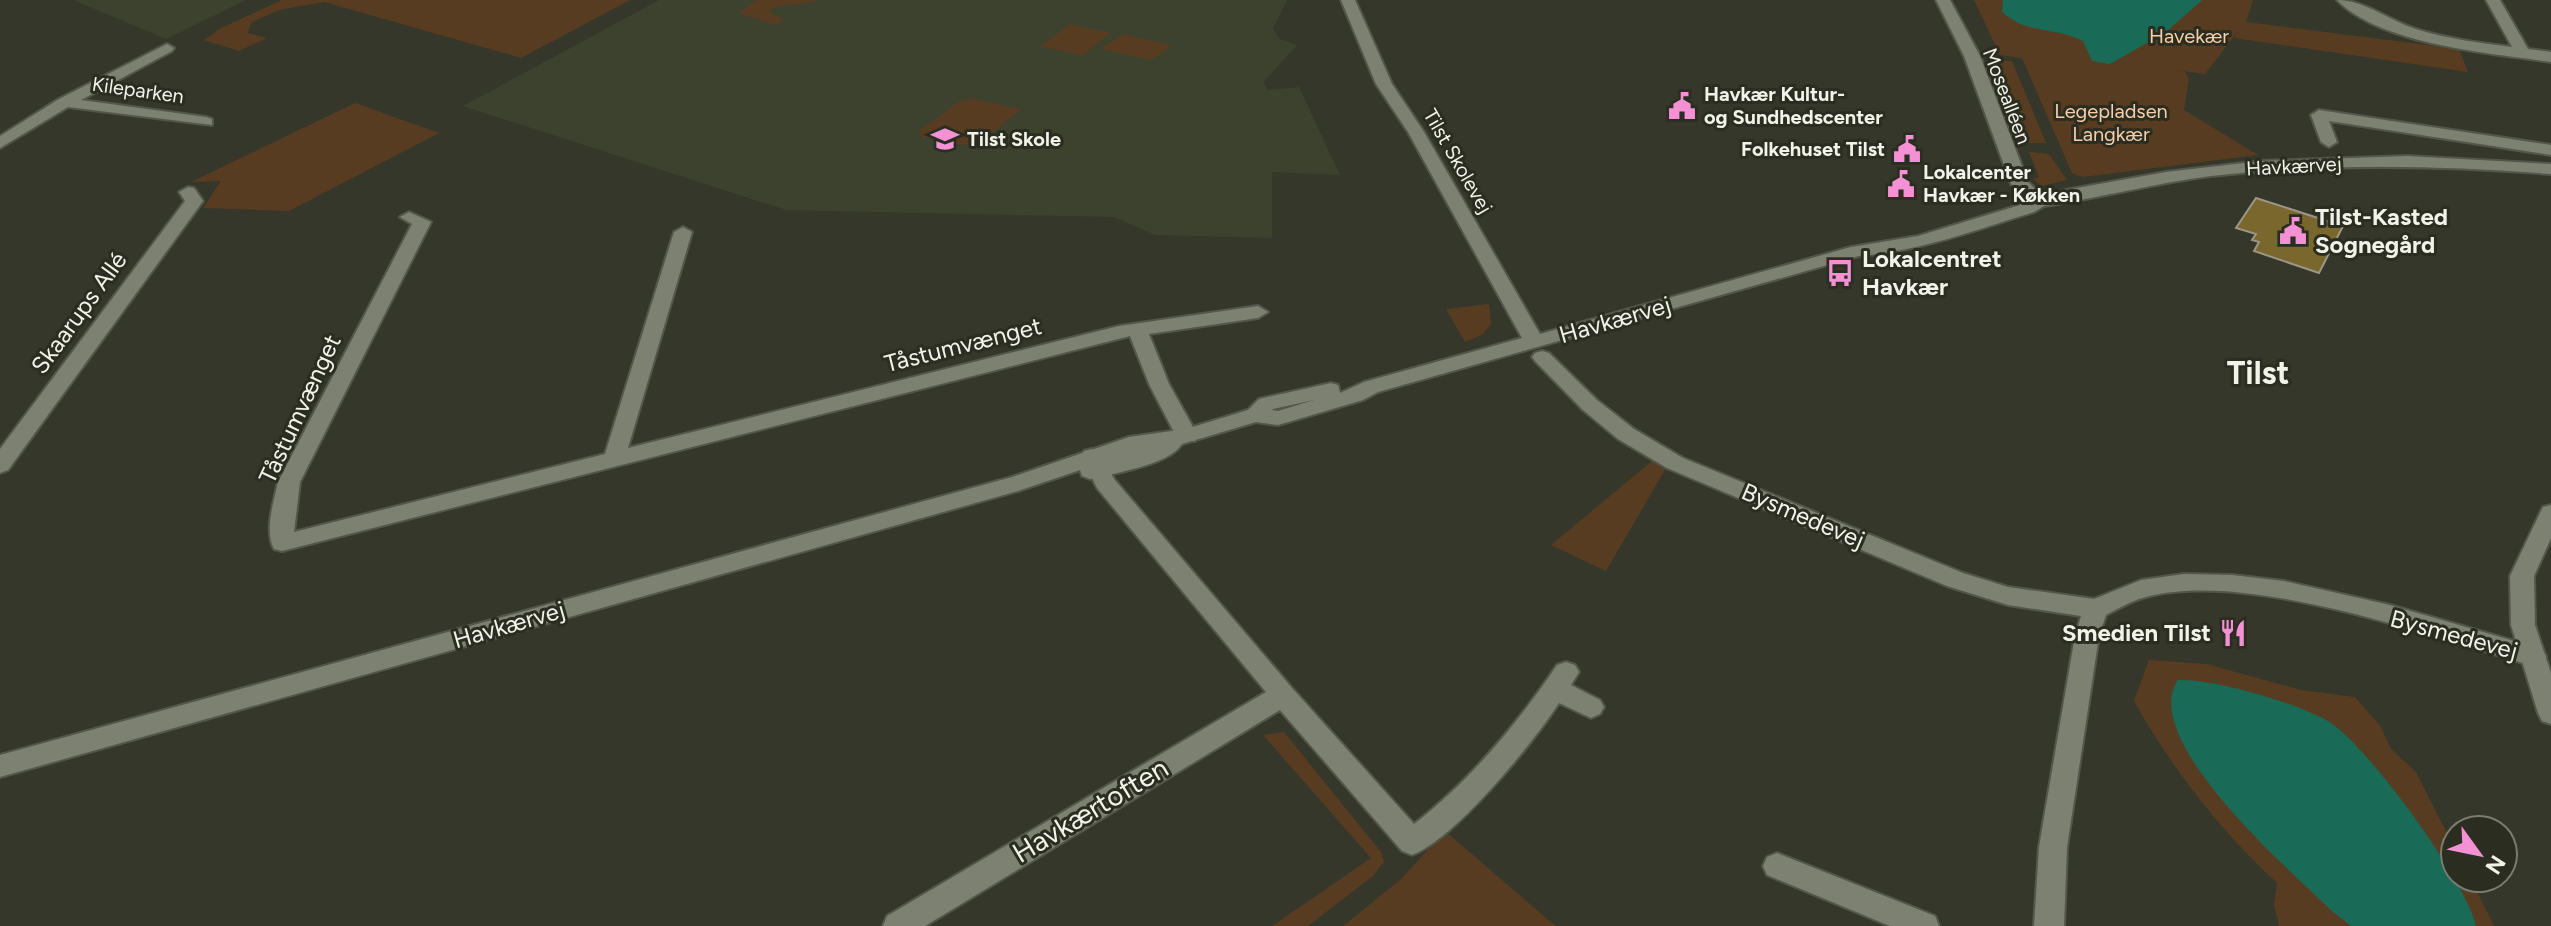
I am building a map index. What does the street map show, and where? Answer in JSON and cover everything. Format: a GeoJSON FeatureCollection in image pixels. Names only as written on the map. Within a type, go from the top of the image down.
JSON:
{"type":"FeatureCollection","features":[{"type":"Feature","properties":{"kind":"street","name":"Tilst Skolevej"},"geometry":{"type":"LineString","coordinates":[[1348,0],[1384,84],[1407,116],[1539,350]]}},
{"type":"Feature","properties":{"kind":"street","name":"Mosealléen"},"geometry":{"type":"LineString","coordinates":[[1943,0],[1972,56],[2020,184],[2039,201]]}},
{"type":"Feature","properties":{"kind":"street"},"geometry":{"type":"LineString","coordinates":[[2344,0],[2369,15],[2448,41],[2551,57]]}},
{"type":"Feature","properties":{"kind":"street"},"geometry":{"type":"LineString","coordinates":[[2493,0],[2523,53]]}},
{"type":"Feature","properties":{"kind":"street","name":"Kileparken"},"geometry":{"type":"LineString","coordinates":[[0,143],[65,102],[167,48]]}},
{"type":"Feature","properties":{"kind":"street","name":"Kileparken"},"geometry":{"type":"LineString","coordinates":[[65,102],[206,122]]}},
{"type":"Feature","properties":{"kind":"street","name":"Havkærvej"},"geometry":{"type":"LineString","coordinates":[[2329,142],[2319,115],[2551,150]]}},
{"type":"Feature","properties":{"kind":"street","name":"Havkærvej"},"geometry":{"type":"LineString","coordinates":[[0,766],[1018,483],[1095,463],[1146,457],[1187,436],[1255,415],[1278,418],[1356,395],[1371,387],[1539,350],[1858,251],[1931,236],[2028,208],[2039,201],[2166,177],[2261,167],[2351,163],[2551,169]]}},
{"type":"Feature","properties":{"kind":"street","name":"Skaarups Allé"},"geometry":{"type":"LineString","coordinates":[[0,465],[194,201],[188,192]]}},
{"type":"Feature","properties":{"kind":"street","name":"Tåstumvænget"},"geometry":{"type":"LineString","coordinates":[[409,217],[422,222],[289,482],[283,509],[282,543],[1137,328],[1258,312]]}},
{"type":"Feature","properties":{"kind":"street"},"geometry":{"type":"LineString","coordinates":[[614,459],[683,232]]}},
{"type":"Feature","properties":{"kind":"street"},"geometry":{"type":"LineString","coordinates":[[1137,328],[1159,384],[1187,436]]}},
{"type":"Feature","properties":{"kind":"street","name":"Bysmedevej"},"geometry":{"type":"LineString","coordinates":[[1539,350],[1590,405],[1626,434],[1675,463],[1955,580],[2008,596],[2096,609],[2140,589],[2192,582],[2262,587],[2335,602],[2533,656]]}},
{"type":"Feature","properties":{"kind":"street"},"geometry":{"type":"LineString","coordinates":[[1095,463],[1105,483],[1283,695],[1412,842],[1443,818],[1525,733],[1560,681],[1591,707]]}},
{"type":"Feature","properties":{"kind":"street"},"geometry":{"type":"LineString","coordinates":[[2551,513],[2522,576],[2523,625],[2551,713]]}},
{"type":"Feature","properties":{"kind":"street"},"geometry":{"type":"LineString","coordinates":[[2049,926],[2053,847],[2087,636],[2096,609]]}},
{"type":"Feature","properties":{"kind":"street","name":"Havkærtoften"},"geometry":{"type":"LineString","coordinates":[[898,926],[1283,695]]}},
{"type":"Feature","properties":{"kind":"street"},"geometry":{"type":"LineString","coordinates":[[1777,866],[1924,926]]}},
{"type":"Feature","properties":{"kind":"shaded area"},"geometry":{"type":"Polygon","coordinates":[[[73,0],[246,0],[166,39],[73,0]]]}},
{"type":"Feature","properties":{"kind":"shaded area","name":"Tilst Skole"},"geometry":{"type":"Polygon","coordinates":[[[659,0],[1287,0],[1273,29],[1280,39],[1297,45],[1264,82],[1267,90],[1299,87],[1340,175],[1272,172],[1272,238],[1155,235],[1114,217],[786,210],[463,106],[659,0]]]}},
{"type":"Feature","properties":{"kind":"green space"},"geometry":{"type":"Polygon","coordinates":[[[282,0],[630,0],[521,58],[324,2],[279,10],[252,22],[247,33],[267,38],[239,51],[204,40],[221,28],[282,0]]]}},
{"type":"Feature","properties":{"kind":"green space"},"geometry":{"type":"Polygon","coordinates":[[[756,0],[817,0],[774,8],[769,12],[784,19],[776,25],[739,13],[756,0]]]}},
{"type":"Feature","properties":{"kind":"green space"},"geometry":{"type":"Polygon","coordinates":[[[1974,0],[2253,0],[2246,22],[2459,49],[2468,72],[2234,38],[2239,30],[2205,74],[2174,70],[2185,72],[2189,79],[2184,110],[2258,155],[2083,177],[2072,173],[2022,58],[2000,55],[1974,0]]]}},
{"type":"Feature","properties":{"kind":"green space"},"geometry":{"type":"Polygon","coordinates":[[[1070,24],[1110,33],[1082,56],[1041,46],[1070,24]]]}},
{"type":"Feature","properties":{"kind":"green space"},"geometry":{"type":"Polygon","coordinates":[[[1124,34],[1170,47],[1151,60],[1105,50],[1103,47],[1124,34]]]}},
{"type":"Feature","properties":{"kind":"green space"},"geometry":{"type":"Polygon","coordinates":[[[1991,59],[2012,61],[2046,143],[2027,143],[2022,139],[1991,59]]]}},
{"type":"Feature","properties":{"kind":"green space"},"geometry":{"type":"Polygon","coordinates":[[[972,99],[1021,109],[976,143],[955,144],[921,136],[919,131],[958,102],[972,99]]]}},
{"type":"Feature","properties":{"kind":"green space"},"geometry":{"type":"Polygon","coordinates":[[[355,103],[439,133],[289,211],[203,208],[221,181],[191,182],[355,103]]]}},
{"type":"Feature","properties":{"kind":"green space"},"geometry":{"type":"Polygon","coordinates":[[[2029,152],[2049,154],[2067,180],[2042,186],[2033,179],[2039,177],[2029,152]]]}},
{"type":"Feature","properties":{"kind":"green space"},"geometry":{"type":"Polygon","coordinates":[[[1489,304],[1491,324],[1482,335],[1465,342],[1446,309],[1489,304]]]}},
{"type":"Feature","properties":{"kind":"green space"},"geometry":{"type":"Polygon","coordinates":[[[1653,460],[1666,468],[1606,571],[1551,545],[1653,460]]]}},
{"type":"Feature","properties":{"kind":"green space"},"geometry":{"type":"Polygon","coordinates":[[[2149,660],[2207,664],[2301,690],[2355,697],[2381,727],[2391,749],[2416,772],[2439,817],[2439,894],[2478,894],[2494,926],[2279,926],[2274,905],[2277,883],[2198,798],[2134,701],[2149,660]]]}},
{"type":"Feature","properties":{"kind":"green space"},"geometry":{"type":"Polygon","coordinates":[[[1284,732],[1381,852],[1384,862],[1373,876],[1308,926],[1272,926],[1371,858],[1263,735],[1284,732]]]}},
{"type":"Feature","properties":{"kind":"green space"},"geometry":{"type":"Polygon","coordinates":[[[1445,831],[1557,926],[1343,926],[1400,880],[1445,831]]]}},
{"type":"Feature","properties":{"kind":"water"},"geometry":{"type":"Polygon","coordinates":[[[2003,0],[2202,0],[2166,32],[2110,64],[2092,61],[2083,41],[2072,36],[2033,28],[2013,20],[2002,12],[2003,0]]]}},
{"type":"Feature","properties":{"kind":"water"},"geometry":{"type":"Polygon","coordinates":[[[2178,680],[2194,681],[2232,687],[2274,699],[2326,720],[2365,755],[2412,814],[2439,854],[2439,894],[2463,894],[2476,926],[2351,926],[2285,867],[2225,803],[2198,769],[2179,736],[2171,705],[2178,680]]]}},
{"type":"Feature","properties":{"kind":"building","name":"Tilst-Kasted Sognegård"},"geometry":{"type":"Polygon","coordinates":[[[2256,198],[2343,226],[2319,273],[2254,251],[2259,242],[2252,240],[2256,234],[2236,228],[2256,198]]]}},
{"type":"Feature","properties":{"kind":"place","name":"Havkær Kultur- og Sundhedscenter"},"geometry":{"type":"Point","coordinates":[1682,106]}},
{"type":"Feature","properties":{"kind":"place","name":"Tilst Skole"},"geometry":{"type":"Point","coordinates":[945,139]}},
{"type":"Feature","properties":{"kind":"place","name":"Folkehuset Tilst"},"geometry":{"type":"Point","coordinates":[1907,149]}},
{"type":"Feature","properties":{"kind":"place","name":"Lokalcenter Havkær - Køkken"},"geometry":{"type":"Point","coordinates":[1901,184]}},
{"type":"Feature","properties":{"kind":"place","name":"Tilst-Kasted Sognegård"},"geometry":{"type":"Point","coordinates":[2293,231]}},
{"type":"Feature","properties":{"kind":"place","name":"Lokalcentret Havkær"},"geometry":{"type":"Point","coordinates":[1840,273]}},
{"type":"Feature","properties":{"kind":"place","name":"Smedien Tilst"},"geometry":{"type":"Point","coordinates":[2233,633]}},
{"type":"Feature","properties":{"kind":"district","name":"Tilst"},"geometry":{"type":"Point","coordinates":[2258,373]}},
{"type":"Feature","properties":{"kind":"park label","name":"Havekær"},"geometry":{"type":"Point","coordinates":[2189,36]}},
{"type":"Feature","properties":{"kind":"park label","name":"Legepladsen Langkær"},"geometry":{"type":"Point","coordinates":[2111,122]}}]}
